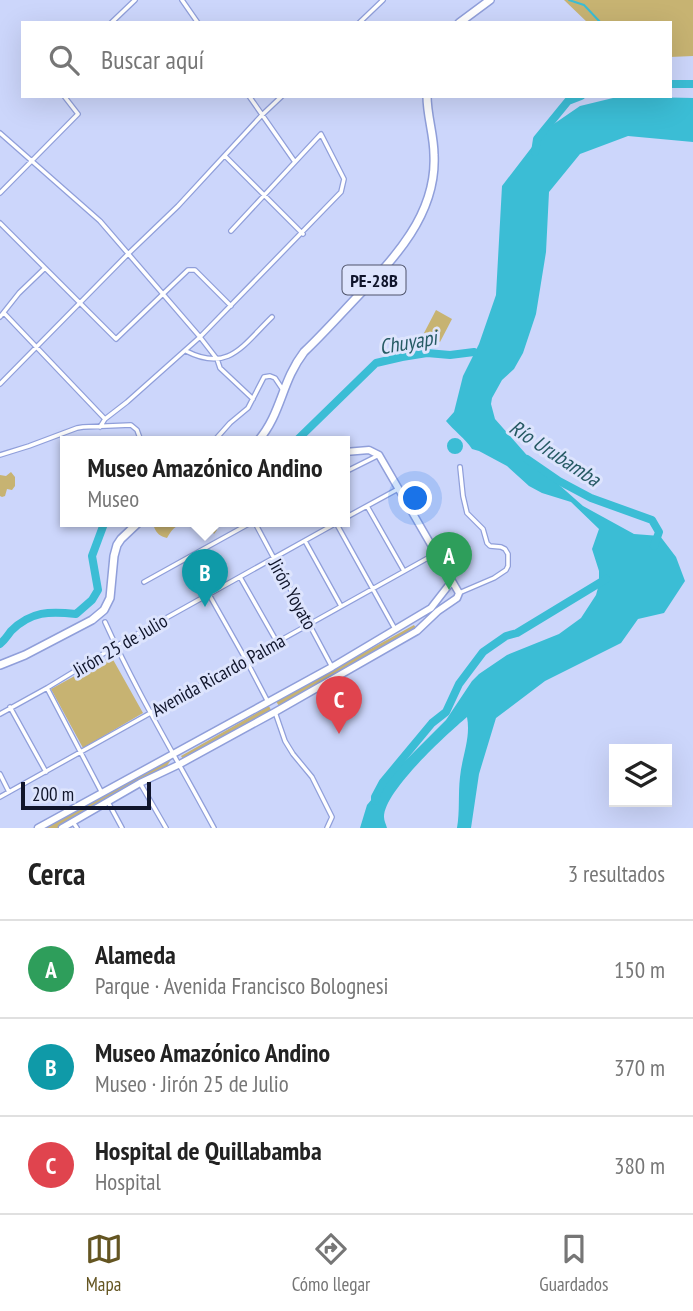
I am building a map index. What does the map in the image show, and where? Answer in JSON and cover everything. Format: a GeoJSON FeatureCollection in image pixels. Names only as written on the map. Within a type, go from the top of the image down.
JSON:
{"type":"FeatureCollection","features":[{"type":"Feature","properties":{"kind":"highway"},"geometry":{"type":"LineString","coordinates":[[462,21],[490,0]]}},
{"type":"Feature","properties":{"kind":"highway","name":"PE-28B"},"geometry":{"type":"LineString","coordinates":[[263,436],[275,415],[295,364],[383,271],[422,214],[430,191],[435,156],[427,98]]}},
{"type":"Feature","properties":{"kind":"highway"},"geometry":{"type":"LineString","coordinates":[[0,665],[92,620],[104,610],[110,598],[117,545],[134,527]]}},
{"type":"Feature","properties":{"kind":"main road"},"geometry":{"type":"LineString","coordinates":[[62,828],[75,825],[140,783],[275,712],[420,629],[438,611],[457,598],[458,593],[437,553],[379,455],[369,450],[350,452]]}},
{"type":"Feature","properties":{"kind":"main road"},"geometry":{"type":"LineString","coordinates":[[38,828],[332,667],[436,604],[452,581]]}},
{"type":"Feature","properties":{"kind":"main road"},"geometry":{"type":"LineString","coordinates":[[412,619],[420,629]]}},
{"type":"Feature","properties":{"kind":"street"},"geometry":{"type":"LineString","coordinates":[[113,21],[135,0]]}},
{"type":"Feature","properties":{"kind":"street"},"geometry":{"type":"LineString","coordinates":[[182,0],[197,21]]}},
{"type":"Feature","properties":{"kind":"street"},"geometry":{"type":"LineString","coordinates":[[361,21],[383,0]]}},
{"type":"Feature","properties":{"kind":"street"},"geometry":{"type":"LineString","coordinates":[[0,194],[78,114],[66,98]]}},
{"type":"Feature","properties":{"kind":"street"},"geometry":{"type":"LineString","coordinates":[[250,98],[295,162]]}},
{"type":"Feature","properties":{"kind":"street"},"geometry":{"type":"LineString","coordinates":[[0,384],[178,206],[280,98]]}},
{"type":"Feature","properties":{"kind":"street"},"geometry":{"type":"LineString","coordinates":[[0,133],[100,222],[201,337],[217,359],[220,368],[253,399]]}},
{"type":"Feature","properties":{"kind":"street"},"geometry":{"type":"LineString","coordinates":[[100,427],[105,419],[201,337],[341,192],[344,179],[321,134],[231,231]]}},
{"type":"Feature","properties":{"kind":"street"},"geometry":{"type":"LineString","coordinates":[[224,156],[303,234]]}},
{"type":"Feature","properties":{"kind":"street"},"geometry":{"type":"LineString","coordinates":[[0,223],[116,339],[188,270],[195,270],[231,306]]}},
{"type":"Feature","properties":{"kind":"street"},"geometry":{"type":"LineString","coordinates":[[0,317],[19,293],[45,268]]}},
{"type":"Feature","properties":{"kind":"street"},"geometry":{"type":"LineString","coordinates":[[4,313],[105,419]]}},
{"type":"Feature","properties":{"kind":"street"},"geometry":{"type":"LineString","coordinates":[[186,351],[204,359],[232,356],[272,317]]}},
{"type":"Feature","properties":{"kind":"street"},"geometry":{"type":"LineString","coordinates":[[218,436],[248,408],[267,376],[275,378],[283,390]]}},
{"type":"Feature","properties":{"kind":"street"},"geometry":{"type":"LineString","coordinates":[[0,455],[77,428],[131,425],[139,436]]}},
{"type":"Feature","properties":{"kind":"street"},"geometry":{"type":"LineString","coordinates":[[350,470],[379,455]]}},
{"type":"Feature","properties":{"kind":"street"},"geometry":{"type":"LineString","coordinates":[[458,593],[503,573],[508,566],[505,549],[490,546],[483,529],[467,513],[460,467]]}},
{"type":"Feature","properties":{"kind":"street"},"geometry":{"type":"LineString","coordinates":[[350,515],[399,488]]}},
{"type":"Feature","properties":{"kind":"street"},"geometry":{"type":"LineString","coordinates":[[366,506],[404,571]]}},
{"type":"Feature","properties":{"kind":"street"},"geometry":{"type":"LineString","coordinates":[[144,582],[244,527]]}},
{"type":"Feature","properties":{"kind":"street","name":"Jirón Yoyato"},"geometry":{"type":"LineString","coordinates":[[257,527],[332,667]]}},
{"type":"Feature","properties":{"kind":"street","name":"Jirón 25 de Julio"},"geometry":{"type":"LineString","coordinates":[[0,713],[329,527]]}},
{"type":"Feature","properties":{"kind":"street"},"geometry":{"type":"LineString","coordinates":[[340,527],[395,629]]}},
{"type":"Feature","properties":{"kind":"street"},"geometry":{"type":"LineString","coordinates":[[305,541],[341,606]]}},
{"type":"Feature","properties":{"kind":"street","name":"Avenida Ricardo Palma"},"geometry":{"type":"LineString","coordinates":[[0,797],[437,553]]}},
{"type":"Feature","properties":{"kind":"street"},"geometry":{"type":"LineString","coordinates":[[189,559],[268,702]]}},
{"type":"Feature","properties":{"kind":"street"},"geometry":{"type":"LineString","coordinates":[[240,576],[277,642]]}},
{"type":"Feature","properties":{"kind":"street"},"geometry":{"type":"LineString","coordinates":[[105,622],[150,712],[214,828]]}},
{"type":"Feature","properties":{"kind":"street"},"geometry":{"type":"LineString","coordinates":[[47,688],[102,793]]}},
{"type":"Feature","properties":{"kind":"street"},"geometry":{"type":"LineString","coordinates":[[10,708],[46,772]]}},
{"type":"Feature","properties":{"kind":"street"},"geometry":{"type":"LineString","coordinates":[[275,712],[285,741],[312,777],[332,817],[327,828]]}},
{"type":"Feature","properties":{"kind":"street"},"geometry":{"type":"LineString","coordinates":[[0,774],[9,792]]}},
{"type":"Feature","properties":{"kind":"street"},"geometry":{"type":"LineString","coordinates":[[140,783],[166,828]]}},
{"type":"Feature","properties":{"kind":"street"},"geometry":{"type":"LineString","coordinates":[[108,802],[122,828]]}},
{"type":"Feature","properties":{"kind":"shaded area"},"geometry":{"type":"Polygon","coordinates":[[[564,0],[693,0],[693,56],[672,57],[672,21],[586,21],[564,0]]]}},
{"type":"Feature","properties":{"kind":"shaded area"},"geometry":{"type":"Polygon","coordinates":[[[436,310],[452,319],[440,342],[424,333],[436,310]]]}},
{"type":"Feature","properties":{"kind":"shaded area"},"geometry":{"type":"Polygon","coordinates":[[[11,472],[15,477],[15,486],[12,490],[7,489],[2,497],[0,475],[6,476],[11,472]]]}},
{"type":"Feature","properties":{"kind":"shaded area"},"geometry":{"type":"Polygon","coordinates":[[[154,527],[176,527],[167,538],[154,527]]]}},
{"type":"Feature","properties":{"kind":"shaded area"},"geometry":{"type":"Polygon","coordinates":[[[209,527],[217,527],[214,534],[209,527]]]}},
{"type":"Feature","properties":{"kind":"shaded area"},"geometry":{"type":"Polygon","coordinates":[[[414,625],[418,631],[280,708],[276,701],[414,625]]]}},
{"type":"Feature","properties":{"kind":"shaded area"},"geometry":{"type":"Polygon","coordinates":[[[111,656],[143,713],[83,748],[51,689],[111,656]]]}},
{"type":"Feature","properties":{"kind":"shaded area"},"geometry":{"type":"Polygon","coordinates":[[[269,706],[272,712],[184,761],[181,756],[269,706]]]}},
{"type":"Feature","properties":{"kind":"shaded area"},"geometry":{"type":"Polygon","coordinates":[[[164,758],[172,758],[165,769],[62,828],[46,828],[133,774],[164,758]]]}},
{"type":"Feature","properties":{"kind":"water"},"geometry":{"type":"Polygon","coordinates":[[[613,98],[693,98],[693,142],[628,136],[580,154],[549,192],[546,252],[536,314],[523,353],[514,369],[502,380],[491,404],[495,419],[532,461],[583,506],[634,534],[660,536],[676,557],[685,581],[664,613],[638,619],[621,643],[545,681],[496,718],[479,774],[471,828],[457,828],[460,777],[468,732],[467,717],[418,764],[394,793],[384,817],[387,828],[360,828],[367,805],[396,770],[446,720],[479,674],[507,655],[559,634],[581,618],[596,595],[599,571],[592,549],[599,529],[571,502],[542,493],[529,486],[507,466],[472,449],[446,421],[454,412],[463,376],[479,344],[496,295],[502,186],[545,130],[580,106],[613,98]]]}},
{"type":"Feature","properties":{"kind":"water"},"geometry":{"type":"Polygon","coordinates":[[[455,438],[463,446],[455,454],[447,446],[455,438]]]}},
{"type":"Feature","properties":{"kind":"waterway"},"geometry":{"type":"LineString","coordinates":[[569,0],[584,5],[599,21]]}},
{"type":"Feature","properties":{"kind":"waterway","name":"Río Urubamba"},"geometry":{"type":"LineString","coordinates":[[672,84],[693,84]]}},
{"type":"Feature","properties":{"kind":"waterway","name":"Río Urubamba"},"geometry":{"type":"LineString","coordinates":[[535,152],[537,139],[568,101],[576,98]]}},
{"type":"Feature","properties":{"kind":"waterway","name":"Chuyapi"},"geometry":{"type":"LineString","coordinates":[[301,436],[376,363],[427,353],[450,355],[474,352]]}},
{"type":"Feature","properties":{"kind":"waterway","name":"Río Urubamba"},"geometry":{"type":"LineString","coordinates":[[527,459],[559,481],[591,498],[652,520],[659,532],[654,546]]}},
{"type":"Feature","properties":{"kind":"waterway"},"geometry":{"type":"LineString","coordinates":[[0,644],[26,619],[49,613],[76,614],[92,600],[98,590],[92,556],[103,527]]}},
{"type":"Feature","properties":{"kind":"waterway","name":"Río Urubamba"},"geometry":{"type":"LineString","coordinates":[[375,801],[383,782],[432,723],[446,712],[459,684],[483,652],[606,579]]}},
{"type":"Feature","properties":{"kind":"place","name":"Alameda"},"geometry":{"type":"Point","coordinates":[449,590]}},
{"type":"Feature","properties":{"kind":"place","name":"Museo Amazónico Andino"},"geometry":{"type":"Point","coordinates":[205,607]}},
{"type":"Feature","properties":{"kind":"place","name":"Hospital de Quillabamba"},"geometry":{"type":"Point","coordinates":[339,734]}}]}
